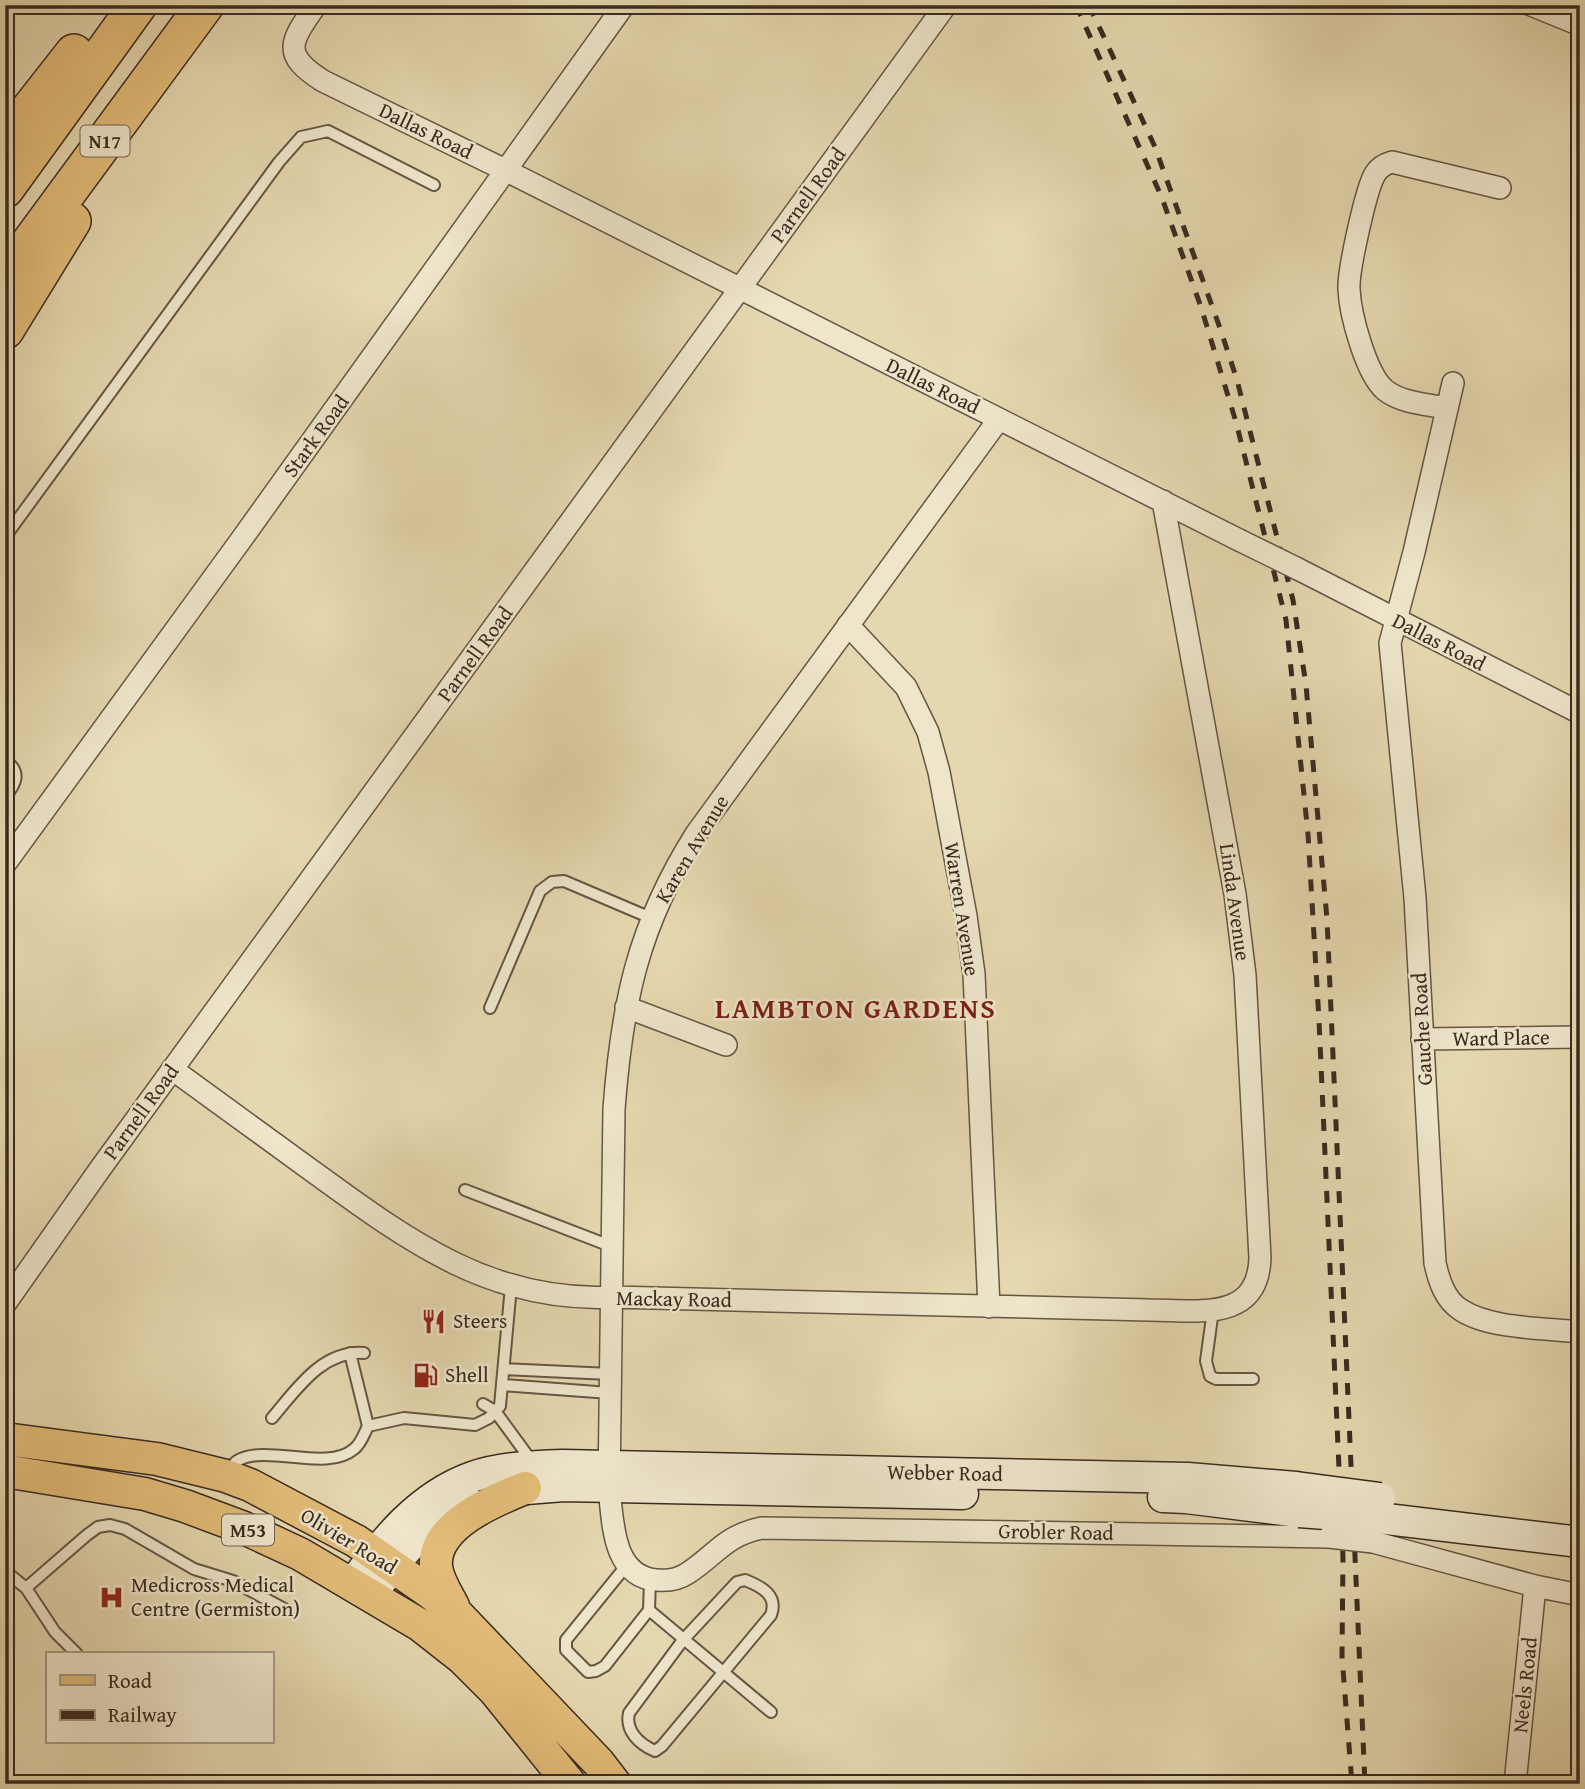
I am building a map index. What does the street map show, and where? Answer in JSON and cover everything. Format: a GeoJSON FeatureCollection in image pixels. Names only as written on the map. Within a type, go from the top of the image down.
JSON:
{"type":"FeatureCollection","features":[{"type":"Feature","properties":{"kind":"highway"},"geometry":{"type":"LineString","coordinates":[[5,141],[112,5]]}},
{"type":"Feature","properties":{"kind":"highway","name":"N17"},"geometry":{"type":"LineString","coordinates":[[5,189],[138,5]]}},
{"type":"Feature","properties":{"kind":"highway","name":"N17"},"geometry":{"type":"LineString","coordinates":[[5,277],[205,5]]}},
{"type":"Feature","properties":{"kind":"highway"},"geometry":{"type":"LineString","coordinates":[[5,330],[103,169],[136,99]]}},
{"type":"Feature","properties":{"kind":"main road","name":"Olivier Road"},"geometry":{"type":"LineString","coordinates":[[5,1439],[157,1459],[226,1476],[250,1485],[383,1559],[457,1614],[598,1762],[615,1784]]}},
{"type":"Feature","properties":{"kind":"main road","name":"Olivier Road"},"geometry":{"type":"LineString","coordinates":[[5,1471],[115,1487],[185,1506],[244,1528],[289,1549],[420,1625],[462,1658],[495,1691],[570,1784]]}},
{"type":"Feature","properties":{"kind":"main road","name":"Webber Road"},"geometry":{"type":"LineString","coordinates":[[362,1590],[383,1559],[403,1551],[458,1508],[530,1477],[564,1486],[609,1477],[1186,1498],[1297,1499],[1377,1519],[1580,1542]]}},
{"type":"Feature","properties":{"kind":"main road"},"geometry":{"type":"LineString","coordinates":[[457,1614],[437,1574],[435,1563],[445,1538],[472,1513],[530,1477]]}},
{"type":"Feature","properties":{"kind":"main road","name":"Webber Road"},"geometry":{"type":"LineString","coordinates":[[1377,1519],[1580,1522]]}},
{"type":"Feature","properties":{"kind":"street","name":"Dallas Road"},"geometry":{"type":"LineString","coordinates":[[316,5],[297,35],[294,51],[301,66],[323,81],[1579,710]]}},
{"type":"Feature","properties":{"kind":"street","name":"Stark Road"},"geometry":{"type":"LineString","coordinates":[[5,864],[507,171],[624,5]]}},
{"type":"Feature","properties":{"kind":"street","name":"Parnell Road"},"geometry":{"type":"LineString","coordinates":[[5,1304],[172,1069],[946,5]]}},
{"type":"Feature","properties":{"kind":"street"},"geometry":{"type":"LineString","coordinates":[[1531,5],[1580,25]]}},
{"type":"Feature","properties":{"kind":"street"},"geometry":{"type":"LineString","coordinates":[[1446,408],[1395,397],[1384,389],[1377,381],[1363,347],[1351,304],[1349,275],[1367,198],[1379,168],[1392,162],[1500,188]]}},
{"type":"Feature","properties":{"kind":"street","name":"Gauche Road"},"geometry":{"type":"LineString","coordinates":[[1453,383],[1390,643],[1390,665],[1415,898],[1435,1263],[1444,1292],[1460,1310],[1486,1321],[1580,1332]]}},
{"type":"Feature","properties":{"kind":"street","name":"Karen Avenue"},"geometry":{"type":"LineString","coordinates":[[609,1477],[614,1109],[626,1007],[637,958],[651,918],[696,834],[999,419]]}},
{"type":"Feature","properties":{"kind":"street","name":"Linda Avenue"},"geometry":{"type":"LineString","coordinates":[[1163,501],[1225,834],[1245,975],[1260,1258],[1259,1278],[1241,1302]]}},
{"type":"Feature","properties":{"kind":"street","name":"Warren Avenue"},"geometry":{"type":"LineString","coordinates":[[848,625],[906,687],[928,732],[939,772],[974,974],[989,1307]]}},
{"type":"Feature","properties":{"kind":"street"},"geometry":{"type":"LineString","coordinates":[[626,1007],[726,1045]]}},
{"type":"Feature","properties":{"kind":"street","name":"Ward Place"},"geometry":{"type":"LineString","coordinates":[[1422,1039],[1580,1037]]}},
{"type":"Feature","properties":{"kind":"street","name":"Mackay Road"},"geometry":{"type":"LineString","coordinates":[[172,1069],[409,1238],[459,1265],[510,1286],[550,1296],[582,1299],[612,1297],[1213,1310],[1241,1302]]}},
{"type":"Feature","properties":{"kind":"street"},"geometry":{"type":"LineString","coordinates":[[609,1477],[613,1530],[626,1566],[650,1580]]}},
{"type":"Feature","properties":{"kind":"street","name":"Grobler Road"},"geometry":{"type":"LineString","coordinates":[[650,1580],[684,1575],[728,1540],[746,1531],[762,1528],[1329,1537],[1377,1519],[1535,1586],[1580,1595]]}},
{"type":"Feature","properties":{"kind":"street","name":"Neels Road"},"geometry":{"type":"LineString","coordinates":[[1515,1784],[1535,1586]]}},
{"type":"Feature","properties":{"kind":"lane"},"geometry":{"type":"LineString","coordinates":[[5,537],[279,162],[301,137],[328,131],[434,185]]}},
{"type":"Feature","properties":{"kind":"lane"},"geometry":{"type":"LineString","coordinates":[[5,760],[17,774],[15,785],[5,797]]}},
{"type":"Feature","properties":{"kind":"lane"},"geometry":{"type":"LineString","coordinates":[[490,1008],[540,891],[551,883],[564,881],[651,918]]}},
{"type":"Feature","properties":{"kind":"lane"},"geometry":{"type":"LineString","coordinates":[[465,1190],[613,1247]]}},
{"type":"Feature","properties":{"kind":"lane"},"geometry":{"type":"LineString","coordinates":[[368,1426],[404,1418],[475,1425],[489,1418],[500,1406],[510,1286]]}},
{"type":"Feature","properties":{"kind":"lane"},"geometry":{"type":"LineString","coordinates":[[1213,1310],[1206,1362],[1210,1376],[1216,1379],[1253,1378]]}},
{"type":"Feature","properties":{"kind":"lane"},"geometry":{"type":"LineString","coordinates":[[226,1476],[235,1462],[250,1456],[333,1458],[347,1455],[358,1447],[368,1426],[350,1353]]}},
{"type":"Feature","properties":{"kind":"lane"},"geometry":{"type":"LineString","coordinates":[[272,1418],[317,1368],[350,1353],[364,1353]]}},
{"type":"Feature","properties":{"kind":"lane"},"geometry":{"type":"LineString","coordinates":[[504,1369],[610,1384]]}},
{"type":"Feature","properties":{"kind":"lane"},"geometry":{"type":"LineString","coordinates":[[503,1385],[610,1384]]}},
{"type":"Feature","properties":{"kind":"lane"},"geometry":{"type":"LineString","coordinates":[[483,1404],[495,1411],[530,1477]]}},
{"type":"Feature","properties":{"kind":"lane"},"geometry":{"type":"LineString","coordinates":[[26,1588],[86,1535],[98,1527],[110,1525],[125,1529],[194,1569],[233,1581],[286,1610]]}},
{"type":"Feature","properties":{"kind":"lane"},"geometry":{"type":"LineString","coordinates":[[626,1566],[566,1640],[566,1650],[588,1672],[605,1666],[649,1610],[650,1580]]}},
{"type":"Feature","properties":{"kind":"lane"},"geometry":{"type":"LineString","coordinates":[[5,1571],[26,1588],[55,1632],[75,1652]]}},
{"type":"Feature","properties":{"kind":"lane"},"geometry":{"type":"LineString","coordinates":[[746,1580],[772,1597],[774,1605],[771,1615],[655,1751],[646,1747],[630,1731],[627,1721],[629,1713],[683,1640],[737,1582],[746,1580]]}},
{"type":"Feature","properties":{"kind":"lane"},"geometry":{"type":"LineString","coordinates":[[649,1610],[771,1712]]}},
{"type":"Feature","properties":{"kind":"railway"},"geometry":{"type":"LineString","coordinates":[[1076,5],[1162,198],[1201,307],[1236,422],[1286,620],[1308,834],[1319,1020],[1343,1558],[1342,1656],[1352,1784]]}},
{"type":"Feature","properties":{"kind":"railway"},"geometry":{"type":"LineString","coordinates":[[1089,5],[1155,147],[1221,331],[1237,380],[1293,600],[1306,685],[1327,919],[1365,1784]]}},
{"type":"Feature","properties":{"kind":"place","name":"Steers"},"geometry":{"type":"Point","coordinates":[433,1321]}},
{"type":"Feature","properties":{"kind":"place","name":"Shell"},"geometry":{"type":"Point","coordinates":[425,1375]}},
{"type":"Feature","properties":{"kind":"place","name":"Medicross Medical Centre (Germiston)"},"geometry":{"type":"Point","coordinates":[111,1597]}},
{"type":"Feature","properties":{"kind":"district","name":"LAMBTON GARDENS"},"geometry":{"type":"Point","coordinates":[856,1008]}}]}
